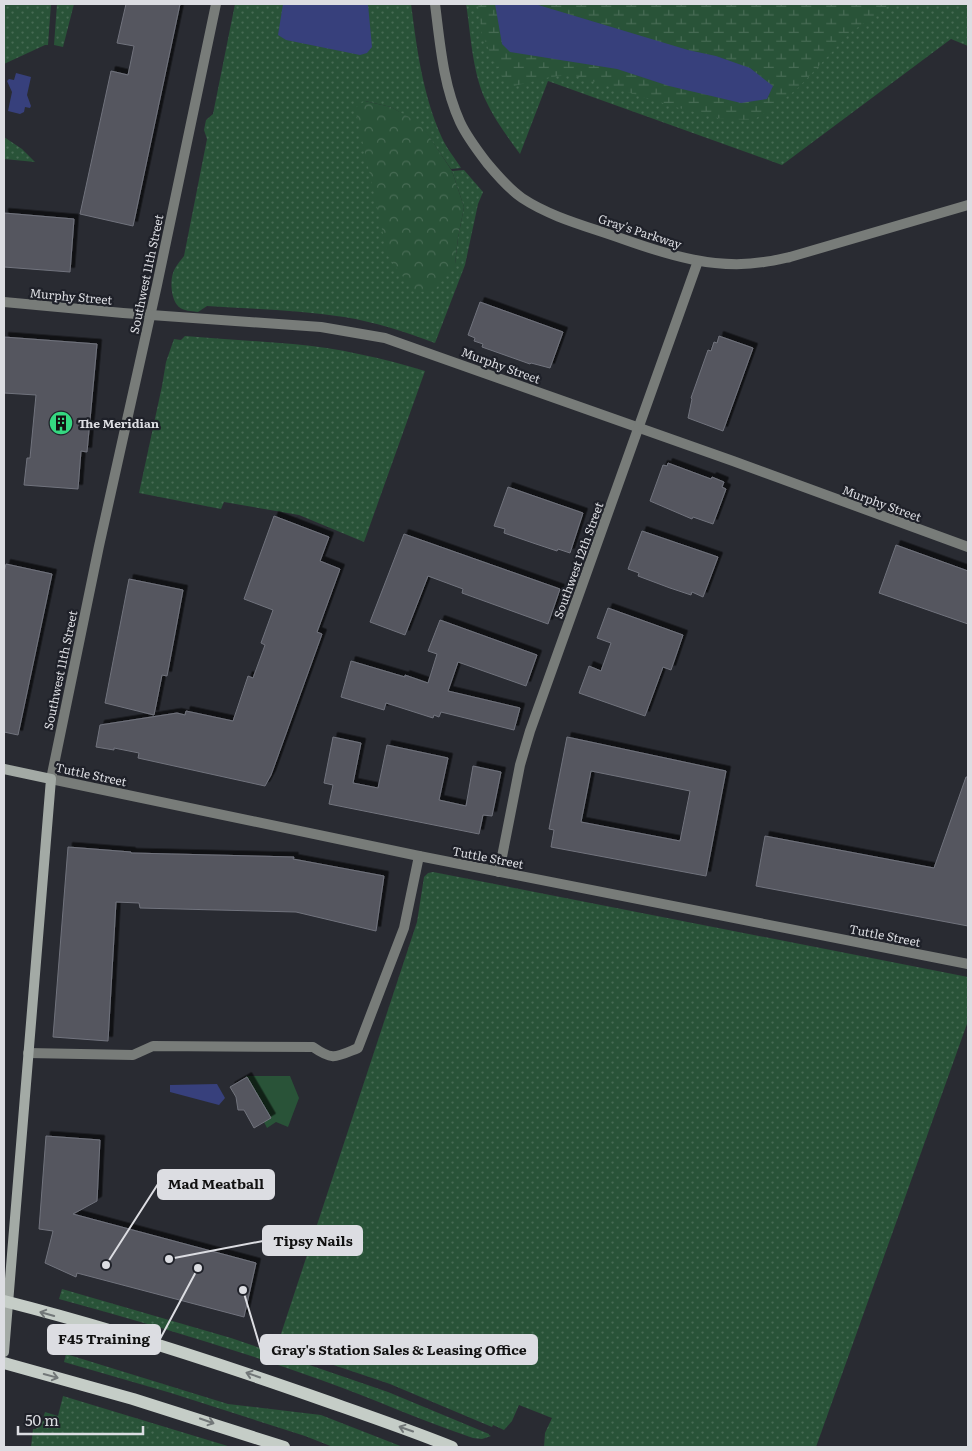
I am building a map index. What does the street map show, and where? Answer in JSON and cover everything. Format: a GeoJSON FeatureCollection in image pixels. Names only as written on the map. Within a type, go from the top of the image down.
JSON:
{"type":"FeatureCollection","features":[{"type":"Feature","properties":{"kind":"main road"},"geometry":{"type":"LineString","coordinates":[[6,1302],[230,1367],[418,1433],[452,1447]]}},
{"type":"Feature","properties":{"kind":"main road"},"geometry":{"type":"LineString","coordinates":[[4,1363],[142,1401],[284,1447]]}},
{"type":"Feature","properties":{"kind":"street","name":"Southwest 11th Street"},"geometry":{"type":"LineString","coordinates":[[4,1352],[6,1302],[51,779],[99,546],[216,4]]}},
{"type":"Feature","properties":{"kind":"street","name":"Gray's Parkway"},"geometry":{"type":"LineString","coordinates":[[435,4],[444,73],[460,122],[475,148],[500,178],[521,197],[558,215],[651,249],[698,261],[738,264],[763,263],[790,257],[968,205]]}},
{"type":"Feature","properties":{"kind":"street","name":"Southwest 12th Street"},"geometry":{"type":"LineString","coordinates":[[499,872],[525,747],[698,261]]}},
{"type":"Feature","properties":{"kind":"street","name":"Murphy Street"},"geometry":{"type":"LineString","coordinates":[[4,302],[320,327],[385,338],[968,547]]}},
{"type":"Feature","properties":{"kind":"street","name":"Tuttle Street"},"geometry":{"type":"LineString","coordinates":[[4,769],[419,856],[968,964]]}},
{"type":"Feature","properties":{"kind":"street"},"geometry":{"type":"LineString","coordinates":[[28,1053],[133,1055],[154,1046],[313,1046],[326,1056],[339,1056],[358,1048],[404,928],[419,856]]}},
{"type":"Feature","properties":{"kind":"green space"},"geometry":{"type":"Polygon","coordinates":[[[4,4],[51,4],[48,45],[4,64],[4,4]]]}},
{"type":"Feature","properties":{"kind":"green space"},"geometry":{"type":"Polygon","coordinates":[[[57,4],[74,4],[63,47],[54,45],[57,4]]]}},
{"type":"Feature","properties":{"kind":"green space"},"geometry":{"type":"Polygon","coordinates":[[[235,4],[411,4],[418,56],[430,106],[444,142],[461,168],[451,169],[421,125],[391,107],[365,101],[455,264],[464,207],[452,171],[464,170],[483,192],[478,204],[465,265],[435,343],[390,328],[344,317],[292,311],[207,306],[198,312],[188,311],[176,304],[171,286],[172,277],[184,256],[207,139],[204,130],[206,120],[213,114],[235,4]]]}},
{"type":"Feature","properties":{"kind":"green space"},"geometry":{"type":"Polygon","coordinates":[[[466,4],[968,4],[968,46],[951,39],[782,165],[548,81],[520,154],[492,114],[481,88],[477,76],[466,4]]]}},
{"type":"Feature","properties":{"kind":"green space"},"geometry":{"type":"Polygon","coordinates":[[[478,4],[891,4],[851,32],[797,89],[753,120],[722,119],[679,108],[572,75],[550,77],[514,86],[503,79],[496,66],[482,34],[478,4]]]}},
{"type":"Feature","properties":{"kind":"green space"},"geometry":{"type":"Polygon","coordinates":[[[365,101],[391,107],[421,124],[452,171],[464,207],[455,264],[434,291],[414,292],[388,256],[355,108],[365,101]]]}},
{"type":"Feature","properties":{"kind":"green space"},"geometry":{"type":"Polygon","coordinates":[[[4,137],[22,149],[35,162],[4,159],[4,137]]]}},
{"type":"Feature","properties":{"kind":"green space"},"geometry":{"type":"Polygon","coordinates":[[[185,336],[327,348],[425,371],[364,542],[299,515],[224,502],[221,509],[139,493],[166,362],[174,339],[181,340],[185,336]]]}},
{"type":"Feature","properties":{"kind":"green space"},"geometry":{"type":"Polygon","coordinates":[[[433,872],[968,977],[968,1021],[816,1447],[544,1447],[545,1433],[552,1418],[519,1405],[512,1421],[504,1430],[493,1425],[492,1427],[390,1384],[277,1346],[417,922],[424,877],[428,873],[433,872]]]}},
{"type":"Feature","properties":{"kind":"green space"},"geometry":{"type":"Polygon","coordinates":[[[246,1076],[290,1076],[299,1098],[288,1127],[276,1122],[267,1128],[264,1122],[270,1118],[246,1076]]]}},
{"type":"Feature","properties":{"kind":"green space"},"geometry":{"type":"Polygon","coordinates":[[[62,1289],[231,1338],[388,1392],[491,1436],[482,1439],[473,1438],[340,1387],[256,1358],[158,1327],[59,1299],[62,1289]]]}},
{"type":"Feature","properties":{"kind":"green space"},"geometry":{"type":"Polygon","coordinates":[[[66,1354],[228,1404],[321,1415],[403,1447],[333,1447],[305,1436],[171,1393],[64,1362],[66,1354]]]}},
{"type":"Feature","properties":{"kind":"green space"},"geometry":{"type":"Polygon","coordinates":[[[63,1396],[231,1447],[31,1447],[33,1429],[36,1429],[38,1420],[42,1421],[45,1412],[58,1416],[63,1396]]]}},
{"type":"Feature","properties":{"kind":"water"},"geometry":{"type":"Polygon","coordinates":[[[283,4],[368,4],[372,47],[367,53],[360,55],[286,40],[278,35],[283,4]]]}},
{"type":"Feature","properties":{"kind":"water"},"geometry":{"type":"Polygon","coordinates":[[[495,4],[535,4],[688,50],[716,56],[750,68],[773,86],[767,99],[741,103],[669,86],[617,69],[510,52],[502,44],[495,4]]]}},
{"type":"Feature","properties":{"kind":"water"},"geometry":{"type":"Polygon","coordinates":[[[16,73],[31,77],[27,95],[31,106],[30,108],[25,107],[24,112],[20,114],[8,111],[12,92],[7,81],[9,79],[14,80],[16,73]]]}},
{"type":"Feature","properties":{"kind":"water"},"geometry":{"type":"Polygon","coordinates":[[[217,1084],[225,1098],[219,1105],[170,1092],[170,1085],[217,1084]]]}},
{"type":"Feature","properties":{"kind":"building"},"geometry":{"type":"Polygon","coordinates":[[[126,4],[180,4],[133,226],[80,214],[111,71],[128,75],[134,46],[117,43],[126,4]]]}},
{"type":"Feature","properties":{"kind":"building"},"geometry":{"type":"Polygon","coordinates":[[[4,213],[74,219],[70,272],[4,267],[4,213]]]}},
{"type":"Feature","properties":{"kind":"building"},"geometry":{"type":"Polygon","coordinates":[[[480,302],[563,332],[550,368],[530,364],[482,347],[483,344],[474,341],[475,338],[468,335],[480,302]]]}},
{"type":"Feature","properties":{"kind":"building"},"geometry":{"type":"Polygon","coordinates":[[[719,336],[753,348],[723,431],[688,418],[691,398],[708,350],[711,351],[714,342],[717,343],[719,336]]]}},
{"type":"Feature","properties":{"kind":"building","name":"The Meridian"},"geometry":{"type":"Polygon","coordinates":[[[4,337],[97,344],[87,452],[81,451],[78,489],[24,485],[27,458],[30,458],[36,395],[4,393],[4,337]]]}},
{"type":"Feature","properties":{"kind":"building"},"geometry":{"type":"Polygon","coordinates":[[[668,463],[724,482],[722,487],[726,489],[713,524],[693,517],[692,519],[650,501],[663,465],[667,466],[668,463]]]}},
{"type":"Feature","properties":{"kind":"building"},"geometry":{"type":"Polygon","coordinates":[[[508,487],[583,513],[570,553],[558,549],[557,551],[504,533],[505,529],[494,526],[508,487]]]}},
{"type":"Feature","properties":{"kind":"building"},"geometry":{"type":"Polygon","coordinates":[[[274,516],[329,537],[320,561],[340,569],[317,632],[322,634],[271,775],[265,786],[138,758],[139,753],[96,747],[100,725],[177,713],[185,715],[186,711],[233,721],[248,676],[253,678],[265,645],[261,643],[273,610],[244,599],[274,516]]]}},
{"type":"Feature","properties":{"kind":"building"},"geometry":{"type":"Polygon","coordinates":[[[642,531],[718,557],[703,597],[692,592],[691,595],[670,588],[638,576],[639,573],[628,569],[642,531]]]}},
{"type":"Feature","properties":{"kind":"building"},"geometry":{"type":"Polygon","coordinates":[[[404,534],[560,589],[548,624],[462,593],[463,589],[428,576],[405,635],[370,622],[404,534]]]}},
{"type":"Feature","properties":{"kind":"building"},"geometry":{"type":"Polygon","coordinates":[[[896,545],[968,571],[968,624],[879,593],[896,545]]]}},
{"type":"Feature","properties":{"kind":"building"},"geometry":{"type":"Polygon","coordinates":[[[6,564],[52,574],[18,735],[4,732],[4,572],[6,564]]]}},
{"type":"Feature","properties":{"kind":"building"},"geometry":{"type":"Polygon","coordinates":[[[129,579],[183,590],[167,676],[162,675],[154,715],[105,703],[129,579]]]}},
{"type":"Feature","properties":{"kind":"building"},"geometry":{"type":"Polygon","coordinates":[[[608,608],[683,635],[671,670],[663,667],[645,716],[579,693],[589,666],[601,671],[611,643],[597,638],[608,608]]]}},
{"type":"Feature","properties":{"kind":"building"},"geometry":{"type":"Polygon","coordinates":[[[440,620],[537,655],[526,686],[458,662],[448,691],[520,708],[514,730],[441,712],[439,717],[434,715],[433,718],[386,703],[384,710],[341,697],[351,661],[428,683],[437,654],[428,651],[440,620]]]}},
{"type":"Feature","properties":{"kind":"building"},"geometry":{"type":"Polygon","coordinates":[[[333,737],[361,743],[353,783],[378,788],[387,745],[448,758],[439,800],[466,806],[473,766],[501,772],[492,816],[483,815],[479,834],[329,804],[333,785],[324,783],[333,737]]]}},
{"type":"Feature","properties":{"kind":"building"},"geometry":{"type":"Polygon","coordinates":[[[567,737],[726,771],[706,876],[551,847],[554,830],[549,829],[567,737]],[[591,771],[581,822],[680,841],[690,791],[591,771]]]}},
{"type":"Feature","properties":{"kind":"building"},"geometry":{"type":"Polygon","coordinates":[[[966,777],[968,777],[968,926],[756,886],[765,836],[934,868],[966,777]]]}},
{"type":"Feature","properties":{"kind":"building"},"geometry":{"type":"Polygon","coordinates":[[[68,847],[131,853],[294,857],[293,859],[384,876],[376,931],[296,912],[140,908],[139,903],[116,902],[108,1041],[53,1037],[68,847]]]}},
{"type":"Feature","properties":{"kind":"building"},"geometry":{"type":"Polygon","coordinates":[[[247,1077],[271,1118],[254,1128],[244,1110],[238,1110],[236,1097],[230,1087],[247,1077]]]}},
{"type":"Feature","properties":{"kind":"building"},"geometry":{"type":"Polygon","coordinates":[[[46,1136],[100,1140],[97,1201],[73,1214],[256,1263],[244,1317],[77,1273],[76,1277],[45,1263],[53,1231],[39,1229],[46,1136]]]}},
{"type":"Feature","properties":{"kind":"place","name":"The Meridian"},"geometry":{"type":"Point","coordinates":[61,423]}},
{"type":"Feature","properties":{"kind":"place","name":"Tipsy Nails"},"geometry":{"type":"Point","coordinates":[169,1259]}},
{"type":"Feature","properties":{"kind":"place","name":"Mad Meatball"},"geometry":{"type":"Point","coordinates":[106,1265]}},
{"type":"Feature","properties":{"kind":"place","name":"F45 Training"},"geometry":{"type":"Point","coordinates":[198,1268]}},
{"type":"Feature","properties":{"kind":"place","name":"Gray's Station Sales & Leasing Office"},"geometry":{"type":"Point","coordinates":[243,1290]}}]}
